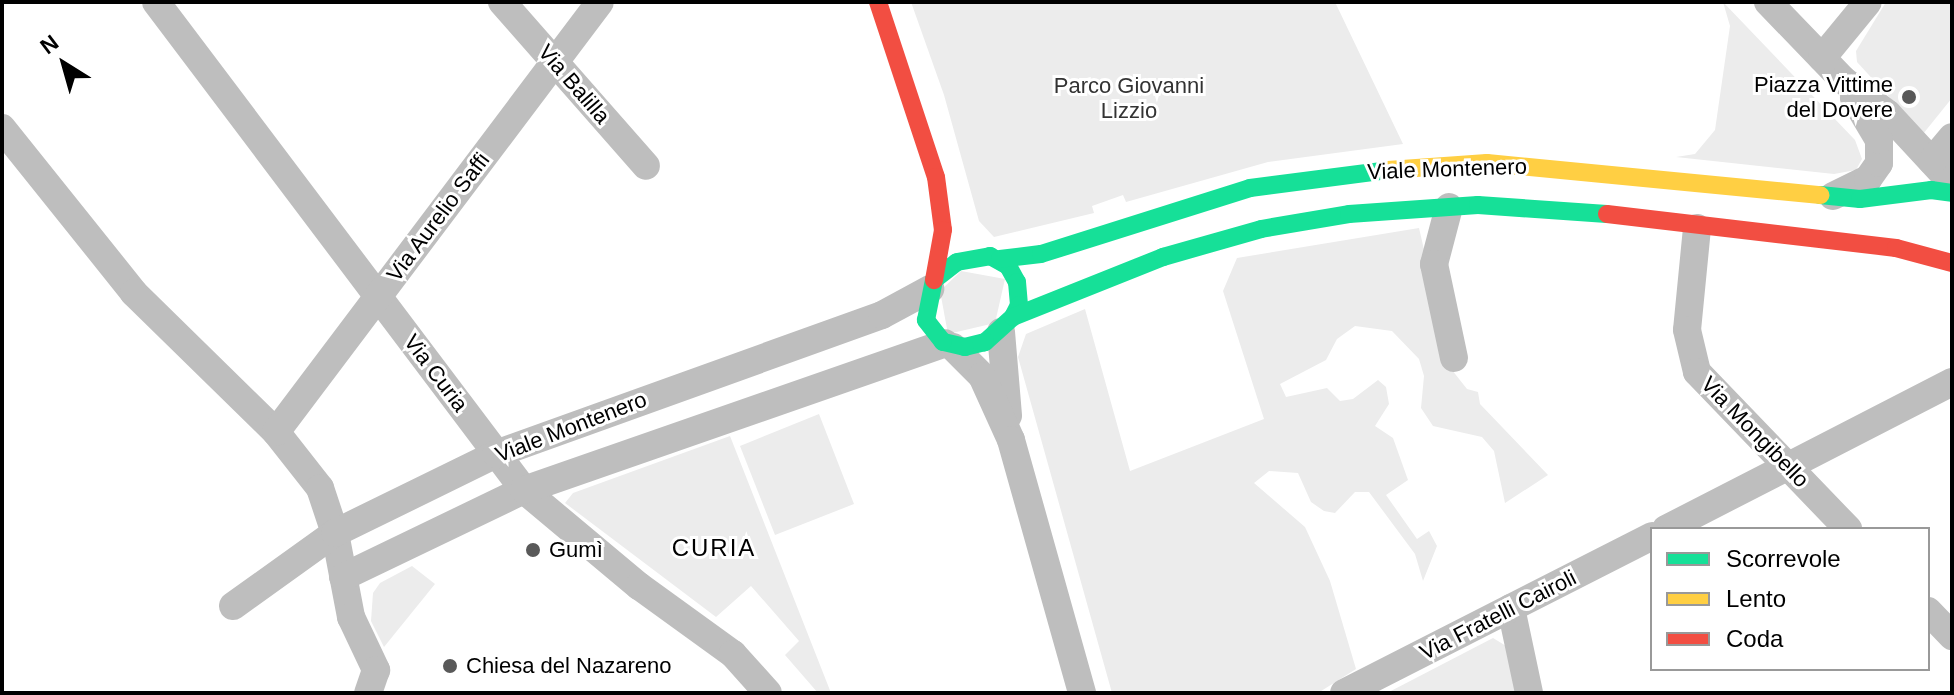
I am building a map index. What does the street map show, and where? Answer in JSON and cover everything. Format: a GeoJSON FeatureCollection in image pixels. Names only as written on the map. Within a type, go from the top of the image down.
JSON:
{"type":"FeatureCollection","features":[{"type":"Feature","properties":{"kind":"main road"},"geometry":{"type":"LineString","coordinates":[[878,2],[936,177],[964,228],[1017,282],[1019,305],[1007,325],[975,346],[949,345],[926,320],[943,230],[936,177]]}},
{"type":"Feature","properties":{"kind":"main road","name":"Viale Montenero"},"geometry":{"type":"LineString","coordinates":[[995,258],[1041,254],[1250,188],[1338,173],[1487,163],[1833,196],[1952,193]]}},
{"type":"Feature","properties":{"kind":"main road","name":"Viale Montenero"},"geometry":{"type":"LineString","coordinates":[[1007,325],[1163,257],[1261,229],[1349,214],[1449,207],[1566,209],[1697,228],[1896,248],[1952,263]]}},
{"type":"Feature","properties":{"kind":"main road"},"geometry":{"type":"LineString","coordinates":[[1896,248],[1952,245]]}},
{"type":"Feature","properties":{"kind":"main road"},"geometry":{"type":"LineString","coordinates":[[932,285],[957,262],[995,258]]}},
{"type":"Feature","properties":{"kind":"street","name":"Via Curia"},"geometry":{"type":"LineString","coordinates":[[156,2],[524,490],[639,586],[733,654],[768,693]]}},
{"type":"Feature","properties":{"kind":"street","name":"Via Balilla"},"geometry":{"type":"LineString","coordinates":[[502,2],[646,166]]}},
{"type":"Feature","properties":{"kind":"street","name":"Via Aurelio Saffi"},"geometry":{"type":"LineString","coordinates":[[276,432],[600,2]]}},
{"type":"Feature","properties":{"kind":"street"},"geometry":{"type":"LineString","coordinates":[[1768,2],[1843,80],[1888,114],[1952,183]]}},
{"type":"Feature","properties":{"kind":"street"},"geometry":{"type":"LineString","coordinates":[[1822,58],[1868,2]]}},
{"type":"Feature","properties":{"kind":"street"},"geometry":{"type":"LineString","coordinates":[[1833,196],[1868,179],[1880,153],[1873,128],[1843,80]]}},
{"type":"Feature","properties":{"kind":"street"},"geometry":{"type":"LineString","coordinates":[[2,128],[134,293],[276,432],[320,488],[335,533],[351,617],[376,670],[368,693]]}},
{"type":"Feature","properties":{"kind":"street"},"geometry":{"type":"LineString","coordinates":[[1932,161],[1952,137]]}},
{"type":"Feature","properties":{"kind":"street"},"geometry":{"type":"LineString","coordinates":[[1449,207],[1434,264],[1454,358]]}},
{"type":"Feature","properties":{"kind":"street","name":"Via Mongibello"},"geometry":{"type":"LineString","coordinates":[[1697,228],[1688,350],[1697,372],[1846,527]]}},
{"type":"Feature","properties":{"kind":"street","name":"Viale Montenero"},"geometry":{"type":"LineString","coordinates":[[233,606],[335,533],[496,454],[882,315],[932,285]]}},
{"type":"Feature","properties":{"kind":"street"},"geometry":{"type":"LineString","coordinates":[[1007,325],[1011,440]]}},
{"type":"Feature","properties":{"kind":"street"},"geometry":{"type":"LineString","coordinates":[[949,345],[982,376],[1011,440],[1082,693]]}},
{"type":"Feature","properties":{"kind":"street","name":"Viale Montenero"},"geometry":{"type":"LineString","coordinates":[[343,577],[524,490],[949,345]]}},
{"type":"Feature","properties":{"kind":"street"},"geometry":{"type":"LineString","coordinates":[[1670,527],[1952,382]]}},
{"type":"Feature","properties":{"kind":"street","name":"Via Fratelli Cairoli"},"geometry":{"type":"LineString","coordinates":[[1344,693],[1650,537]]}},
{"type":"Feature","properties":{"kind":"street"},"geometry":{"type":"LineString","coordinates":[[1511,608],[1529,693]]}},
{"type":"Feature","properties":{"kind":"street"},"geometry":{"type":"LineString","coordinates":[[1930,613],[1952,636]]}},
{"type":"Feature","properties":{"kind":"green space","name":"Parco Giovanni Lizzio"},"geometry":{"type":"Polygon","coordinates":[[[911,2],[1335,2],[1403,144],[1268,162],[1126,202],[1123,195],[1092,206],[1094,213],[994,237],[979,221],[944,95],[911,2]]]}},
{"type":"Feature","properties":{"kind":"green space"},"geometry":{"type":"Polygon","coordinates":[[[1723,2],[1855,140],[1862,159],[1856,170],[1834,174],[1676,157],[1695,154],[1715,130],[1730,26],[1723,2]]]}},
{"type":"Feature","properties":{"kind":"green space","name":"Piazza Vittime del Dovere"},"geometry":{"type":"Polygon","coordinates":[[[1886,2],[1952,2],[1952,98],[1923,134],[1857,62],[1856,51],[1886,2]]]}},
{"type":"Feature","properties":{"kind":"green space"},"geometry":{"type":"Polygon","coordinates":[[[1419,228],[1452,370],[1467,389],[1478,392],[1480,404],[1548,475],[1505,503],[1494,451],[1482,437],[1433,426],[1421,408],[1424,376],[1419,359],[1392,331],[1355,326],[1337,339],[1326,360],[1280,384],[1286,397],[1327,388],[1340,401],[1353,399],[1378,380],[1386,387],[1389,404],[1375,426],[1393,438],[1408,480],[1386,495],[1417,539],[1429,531],[1437,546],[1423,581],[1415,554],[1369,492],[1355,492],[1335,513],[1324,511],[1311,502],[1298,473],[1269,471],[1254,483],[1305,527],[1330,581],[1356,669],[1318,693],[1112,693],[1018,357],[1026,334],[1085,309],[1130,471],[1264,419],[1223,291],[1237,258],[1419,228]]]}},
{"type":"Feature","properties":{"kind":"green space"},"geometry":{"type":"Polygon","coordinates":[[[961,271],[1005,279],[995,323],[948,334],[940,291],[961,271]]]}},
{"type":"Feature","properties":{"kind":"green space"},"geometry":{"type":"Polygon","coordinates":[[[819,414],[854,504],[775,535],[740,446],[819,414]]]}},
{"type":"Feature","properties":{"kind":"green space"},"geometry":{"type":"Polygon","coordinates":[[[730,436],[831,693],[818,693],[785,655],[799,641],[751,586],[716,617],[565,503],[573,493],[730,436]]]}},
{"type":"Feature","properties":{"kind":"green space"},"geometry":{"type":"Polygon","coordinates":[[[412,566],[435,584],[384,647],[371,621],[373,593],[380,583],[412,566]]]}},
{"type":"Feature","properties":{"kind":"green space"},"geometry":{"type":"Polygon","coordinates":[[[1493,638],[1511,649],[1520,693],[1387,693],[1493,638]]]}},
{"type":"Feature","properties":{"kind":"traffic: fast"},"geometry":{"type":"LineString","coordinates":[[1000,259],[1041,254],[1250,188],[1388,170]]}},
{"type":"Feature","properties":{"kind":"traffic: fast"},"geometry":{"type":"LineString","coordinates":[[1820,195],[1860,199],[1931,190],[1952,193]]}},
{"type":"Feature","properties":{"kind":"traffic: fast"},"geometry":{"type":"LineString","coordinates":[[1013,317],[1163,257],[1261,229],[1349,214],[1478,205],[1607,214]]}},
{"type":"Feature","properties":{"kind":"traffic: fast"},"geometry":{"type":"LineString","coordinates":[[990,256],[1008,266],[1017,282],[1019,305],[1013,317],[985,342],[965,347],[943,342],[926,320],[934,280],[957,262],[990,256]]}},
{"type":"Feature","properties":{"kind":"traffic: slow"},"geometry":{"type":"LineString","coordinates":[[1388,170],[1487,163],[1820,195]]}},
{"type":"Feature","properties":{"kind":"traffic: jam"},"geometry":{"type":"LineString","coordinates":[[878,2],[936,177],[943,230],[934,280]]}},
{"type":"Feature","properties":{"kind":"traffic: jam"},"geometry":{"type":"LineString","coordinates":[[1607,214],[1896,248],[1952,263]]}},
{"type":"Feature","properties":{"kind":"place","name":"Piazza Vittime del Dovere"},"geometry":{"type":"Point","coordinates":[1909,97]}},
{"type":"Feature","properties":{"kind":"place","name":"Gumì"},"geometry":{"type":"Point","coordinates":[533,550]}},
{"type":"Feature","properties":{"kind":"place","name":"Chiesa del Nazareno"},"geometry":{"type":"Point","coordinates":[450,666]}},
{"type":"Feature","properties":{"kind":"district","name":"CURIA"},"geometry":{"type":"Point","coordinates":[714,548]}}]}
